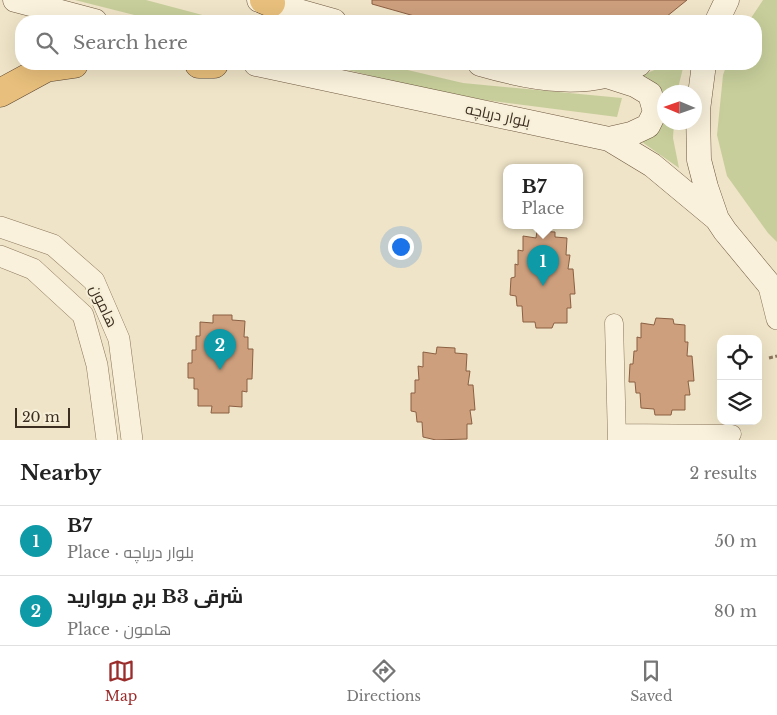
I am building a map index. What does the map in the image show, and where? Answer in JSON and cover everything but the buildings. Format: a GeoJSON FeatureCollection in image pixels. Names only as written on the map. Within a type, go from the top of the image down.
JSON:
{"type":"FeatureCollection","features":[{"type":"Feature","properties":{"kind":"highway"},"geometry":{"type":"LineString","coordinates":[[0,93],[42,70]]}},
{"type":"Feature","properties":{"kind":"main road"},"geometry":{"type":"LineString","coordinates":[[15,0],[72,15]]}},
{"type":"Feature","properties":{"kind":"main road"},"geometry":{"type":"LineString","coordinates":[[265,1],[313,15]]}},
{"type":"Feature","properties":{"kind":"main road","name":"بلوار دریاچه"},"geometry":{"type":"LineString","coordinates":[[284,70],[609,139],[652,166],[717,219]]}},
{"type":"Feature","properties":{"kind":"main road"},"geometry":{"type":"LineString","coordinates":[[501,70],[522,76],[578,80],[606,76],[622,70]]}},
{"type":"Feature","properties":{"kind":"main road"},"geometry":{"type":"LineString","coordinates":[[703,70],[698,110],[699,160],[717,219],[772,286]]}},
{"type":"Feature","properties":{"kind":"main road"},"geometry":{"type":"LineString","coordinates":[[606,76],[635,85],[650,94],[655,112],[648,126],[631,134],[609,139]]}},
{"type":"Feature","properties":{"kind":"street","name":"هامون"},"geometry":{"type":"LineString","coordinates":[[0,227],[53,245],[94,281],[119,339],[132,440]]}},
{"type":"Feature","properties":{"kind":"street","name":"هامون"},"geometry":{"type":"LineString","coordinates":[[0,256],[33,269],[83,315],[97,365],[107,440]]}},
{"type":"Feature","properties":{"kind":"street"},"geometry":{"type":"LineString","coordinates":[[772,286],[777,319]]}},
{"type":"Feature","properties":{"kind":"street"},"geometry":{"type":"LineString","coordinates":[[614,323],[617,436],[732,434]]}},
{"type":"Feature","properties":{"kind":"path"},"geometry":{"type":"LineString","coordinates":[[769,358],[777,356]]}},
{"type":"Feature","properties":{"kind":"green space"},"geometry":{"type":"Polygon","coordinates":[[[75,0],[146,0],[202,15],[134,15],[75,0]]]}},
{"type":"Feature","properties":{"kind":"green space"},"geometry":{"type":"Polygon","coordinates":[[[763,0],[777,0],[777,242],[768,233],[727,176],[717,135],[725,70],[762,70],[762,15],[753,15],[763,0]]]}},
{"type":"Feature","properties":{"kind":"green space"},"geometry":{"type":"Polygon","coordinates":[[[348,70],[408,70],[463,83],[622,98],[617,117],[485,100],[404,84],[348,70]]]}},
{"type":"Feature","properties":{"kind":"green space"},"geometry":{"type":"Polygon","coordinates":[[[654,70],[682,70],[679,85],[657,85],[643,75],[654,70]]]}},
{"type":"Feature","properties":{"kind":"green space"},"geometry":{"type":"Polygon","coordinates":[[[659,130],[674,130],[673,138],[679,168],[642,142],[659,130]]]}},
{"type":"Feature","properties":{"kind":"place","name":"B7"},"geometry":{"type":"Point","coordinates":[543,286]}},
{"type":"Feature","properties":{"kind":"place","name":"برج مروارید B3 شرقی"},"geometry":{"type":"Point","coordinates":[220,370]}}]}
